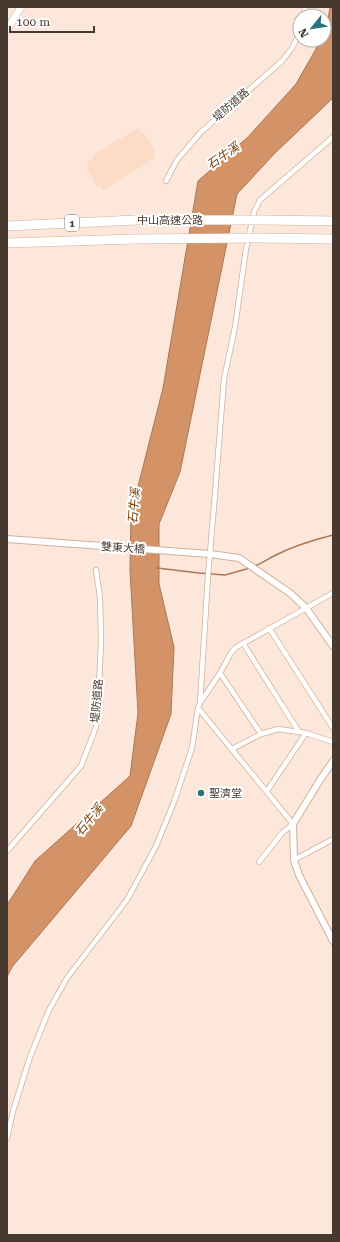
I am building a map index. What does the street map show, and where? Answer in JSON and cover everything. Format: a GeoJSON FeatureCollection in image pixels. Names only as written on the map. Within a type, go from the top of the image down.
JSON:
{"type":"FeatureCollection","features":[{"type":"Feature","properties":{"kind":"highway","name":"中山高速公路"},"geometry":{"type":"LineString","coordinates":[[7,226],[136,220],[333,221]]}},
{"type":"Feature","properties":{"kind":"highway","name":"中山高速公路"},"geometry":{"type":"LineString","coordinates":[[7,243],[134,239],[333,239]]}},
{"type":"Feature","properties":{"kind":"main road"},"geometry":{"type":"LineString","coordinates":[[7,30],[21,7]]}},
{"type":"Feature","properties":{"kind":"street","name":"堤防道路"},"geometry":{"type":"LineString","coordinates":[[166,181],[177,160],[201,132],[282,61],[292,48]]}},
{"type":"Feature","properties":{"kind":"street"},"geometry":{"type":"LineString","coordinates":[[7,1138],[13,1111],[30,1057],[49,1010],[68,978],[127,900],[156,846],[174,802],[192,748],[199,705],[224,380],[235,327],[246,249],[254,212],[260,200],[333,137]]}},
{"type":"Feature","properties":{"kind":"street","name":"雙東大橋"},"geometry":{"type":"LineString","coordinates":[[7,539],[210,554],[239,558],[290,593],[306,608],[333,646]]}},
{"type":"Feature","properties":{"kind":"street","name":"堤防道路"},"geometry":{"type":"LineString","coordinates":[[7,851],[82,766],[96,728],[101,641],[100,597],[96,570]]}},
{"type":"Feature","properties":{"kind":"street"},"geometry":{"type":"LineString","coordinates":[[199,705],[220,673],[230,653],[243,643],[269,628],[333,594]]}},
{"type":"Feature","properties":{"kind":"street"},"geometry":{"type":"LineString","coordinates":[[269,628],[333,728]]}},
{"type":"Feature","properties":{"kind":"street"},"geometry":{"type":"LineString","coordinates":[[243,643],[299,732]]}},
{"type":"Feature","properties":{"kind":"street"},"geometry":{"type":"LineString","coordinates":[[220,673],[261,734]]}},
{"type":"Feature","properties":{"kind":"street"},"geometry":{"type":"LineString","coordinates":[[199,705],[293,824],[294,860],[298,876],[333,941]]}},
{"type":"Feature","properties":{"kind":"street"},"geometry":{"type":"LineString","coordinates":[[232,748],[261,734],[278,729],[306,733],[333,742]]}},
{"type":"Feature","properties":{"kind":"street"},"geometry":{"type":"LineString","coordinates":[[267,791],[306,733]]}},
{"type":"Feature","properties":{"kind":"street"},"geometry":{"type":"LineString","coordinates":[[259,862],[282,833],[293,824],[333,761]]}},
{"type":"Feature","properties":{"kind":"street"},"geometry":{"type":"LineString","coordinates":[[294,860],[333,839]]}},
{"type":"Feature","properties":{"kind":"shaded area"},"geometry":{"type":"Polygon","coordinates":[[[138,128],[141,133],[145,134],[155,151],[153,155],[155,158],[103,190],[101,186],[97,187],[87,169],[89,166],[86,163],[94,157],[94,154],[138,128]]]}},
{"type":"Feature","properties":{"kind":"water","name":"石牛溪"},"geometry":{"type":"Polygon","coordinates":[[[333,7],[333,98],[275,153],[237,194],[180,472],[159,524],[159,584],[174,647],[171,714],[131,826],[12,967],[7,977],[7,905],[35,861],[130,776],[138,713],[130,570],[131,514],[163,388],[198,181],[248,137],[296,84],[316,48],[332,48],[332,8],[330,8],[333,7]]]}},
{"type":"Feature","properties":{"kind":"waterway"},"geometry":{"type":"LineString","coordinates":[[255,566],[296,546],[333,535]]}},
{"type":"Feature","properties":{"kind":"waterway"},"geometry":{"type":"LineString","coordinates":[[157,568],[225,575],[250,568]]}},
{"type":"Feature","properties":{"kind":"place","name":"聖濟堂"},"geometry":{"type":"Point","coordinates":[201,793]}}]}
